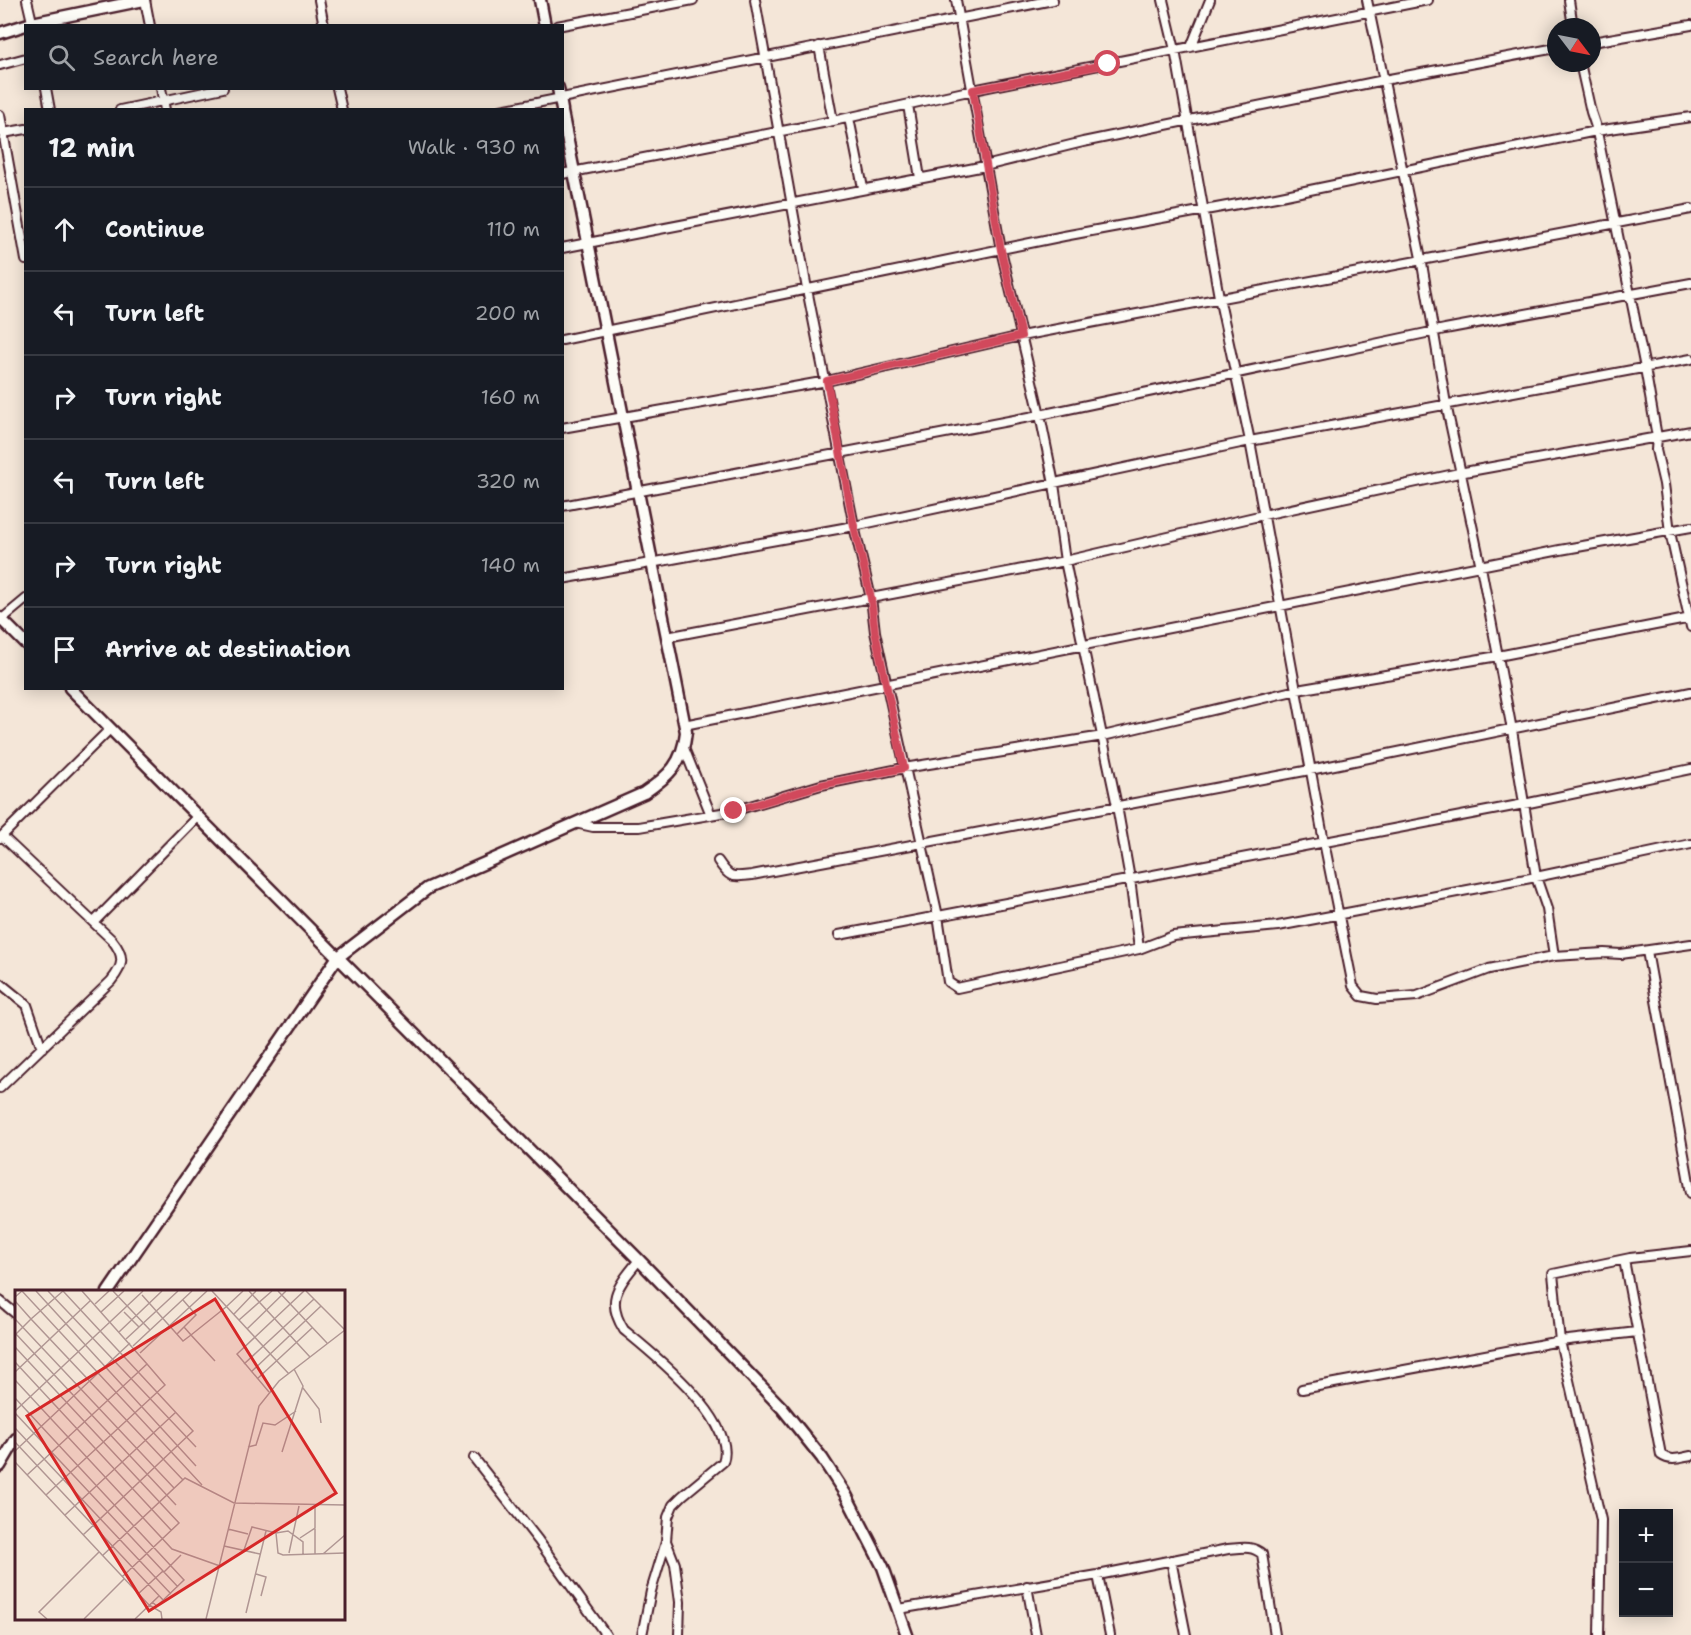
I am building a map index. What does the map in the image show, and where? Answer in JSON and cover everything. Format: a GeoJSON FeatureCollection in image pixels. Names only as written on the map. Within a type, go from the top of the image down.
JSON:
{"type":"FeatureCollection","features":[{"type":"Feature","properties":{"kind":"street"},"geometry":{"type":"LineString","coordinates":[[27,0],[32,24],[145,0],[150,24]]}},
{"type":"Feature","properties":{"kind":"street"},"geometry":{"type":"LineString","coordinates":[[319,0],[324,24]]}},
{"type":"Feature","properties":{"kind":"street"},"geometry":{"type":"LineString","coordinates":[[540,0],[545,24]]}},
{"type":"Feature","properties":{"kind":"street"},"geometry":{"type":"LineString","coordinates":[[564,25],[693,0]]}},
{"type":"Feature","properties":{"kind":"street"},"geometry":{"type":"LineString","coordinates":[[755,0],[807,289],[854,526],[871,598],[875,632],[938,916],[948,982],[957,988],[1139,949],[1173,936],[1278,926],[1536,877],[1691,844]]}},
{"type":"Feature","properties":{"kind":"street"},"geometry":{"type":"LineString","coordinates":[[956,0],[1001,250],[1040,415],[1081,645],[1117,806],[1139,949]]}},
{"type":"Feature","properties":{"kind":"street"},"geometry":{"type":"LineString","coordinates":[[516,108],[561,102],[765,57],[1053,0]]}},
{"type":"Feature","properties":{"kind":"street"},"geometry":{"type":"LineString","coordinates":[[1163,0],[1175,50],[1219,297],[1250,441],[1310,770],[1353,986],[1361,996],[1377,999],[1417,996],[1489,969],[1554,956],[1621,954],[1691,944]]}},
{"type":"Feature","properties":{"kind":"street"},"geometry":{"type":"LineString","coordinates":[[1191,47],[1210,0]]}},
{"type":"Feature","properties":{"kind":"street"},"geometry":{"type":"LineString","coordinates":[[1367,0],[1422,258],[1446,404],[1481,567],[1512,730],[1536,877],[1546,909],[1554,956]]}},
{"type":"Feature","properties":{"kind":"street"},"geometry":{"type":"LineString","coordinates":[[564,174],[1428,0]]}},
{"type":"Feature","properties":{"kind":"street"},"geometry":{"type":"LineString","coordinates":[[1569,0],[1572,18]]}},
{"type":"Feature","properties":{"kind":"street"},"geometry":{"type":"LineString","coordinates":[[1601,40],[1691,25]]}},
{"type":"Feature","properties":{"kind":"street"},"geometry":{"type":"LineString","coordinates":[[0,33],[24,26]]}},
{"type":"Feature","properties":{"kind":"street"},"geometry":{"type":"LineString","coordinates":[[819,46],[833,121]]}},
{"type":"Feature","properties":{"kind":"street"},"geometry":{"type":"LineString","coordinates":[[564,248],[985,166],[1188,120],[1547,50]]}},
{"type":"Feature","properties":{"kind":"street"},"geometry":{"type":"LineString","coordinates":[[0,65],[24,59]]}},
{"type":"Feature","properties":{"kind":"street"},"geometry":{"type":"LineString","coordinates":[[575,823],[593,827],[639,827],[734,811],[821,785],[904,768],[1103,736],[1297,690],[1690,621],[1670,532],[1664,484],[1656,450],[1658,437],[1645,368],[1582,72]]}},
{"type":"Feature","properties":{"kind":"street"},"geometry":{"type":"LineString","coordinates":[[46,90],[50,108]]}},
{"type":"Feature","properties":{"kind":"street"},"geometry":{"type":"LineString","coordinates":[[162,90],[165,108]]}},
{"type":"Feature","properties":{"kind":"street"},"geometry":{"type":"LineString","coordinates":[[129,108],[213,90]]}},
{"type":"Feature","properties":{"kind":"street"},"geometry":{"type":"LineString","coordinates":[[337,90],[342,108]]}},
{"type":"Feature","properties":{"kind":"street"},"geometry":{"type":"LineString","coordinates":[[908,105],[920,178]]}},
{"type":"Feature","properties":{"kind":"street"},"geometry":{"type":"LineString","coordinates":[[0,115],[24,250]]}},
{"type":"Feature","properties":{"kind":"street"},"geometry":{"type":"LineString","coordinates":[[564,340],[1596,131],[1691,117]]}},
{"type":"Feature","properties":{"kind":"street"},"geometry":{"type":"LineString","coordinates":[[564,118],[684,725],[684,748],[711,815]]}},
{"type":"Feature","properties":{"kind":"street"},"geometry":{"type":"LineString","coordinates":[[849,118],[863,188]]}},
{"type":"Feature","properties":{"kind":"street"},"geometry":{"type":"LineString","coordinates":[[3,133],[24,129]]}},
{"type":"Feature","properties":{"kind":"street"},"geometry":{"type":"LineString","coordinates":[[15,204],[24,202]]}},
{"type":"Feature","properties":{"kind":"street"},"geometry":{"type":"LineString","coordinates":[[564,428],[827,381],[1021,336],[1422,258],[1691,209]]}},
{"type":"Feature","properties":{"kind":"street"},"geometry":{"type":"LineString","coordinates":[[564,506],[1040,415],[1434,332],[1691,284]]}},
{"type":"Feature","properties":{"kind":"street"},"geometry":{"type":"LineString","coordinates":[[564,579],[854,526],[1250,441],[1691,359]]}},
{"type":"Feature","properties":{"kind":"street"},"geometry":{"type":"LineString","coordinates":[[667,637],[1065,561],[1263,515],[1460,473],[1691,430]]}},
{"type":"Feature","properties":{"kind":"street"},"geometry":{"type":"LineString","coordinates":[[684,725],[1560,550],[1691,527]]}},
{"type":"Feature","properties":{"kind":"street"},"geometry":{"type":"LineString","coordinates":[[24,601],[1,618],[24,642]]}},
{"type":"Feature","properties":{"kind":"street"},"geometry":{"type":"LineString","coordinates":[[71,690],[748,1370],[794,1421],[822,1458],[869,1536],[899,1609],[907,1635]]}},
{"type":"Feature","properties":{"kind":"street"},"geometry":{"type":"LineString","coordinates":[[718,861],[725,872],[733,877],[923,844],[965,834],[1310,770],[1691,692]]}},
{"type":"Feature","properties":{"kind":"street"},"geometry":{"type":"LineString","coordinates":[[0,1088],[111,981],[122,964],[121,951],[94,922],[1,837],[110,729]]}},
{"type":"Feature","properties":{"kind":"street"},"geometry":{"type":"LineString","coordinates":[[109,1290],[337,958],[428,888],[644,793],[662,780],[677,763],[684,748]]}},
{"type":"Feature","properties":{"kind":"street"},"geometry":{"type":"LineString","coordinates":[[839,935],[1524,804],[1691,769]]}},
{"type":"Feature","properties":{"kind":"street"},"geometry":{"type":"LineString","coordinates":[[94,922],[197,817]]}},
{"type":"Feature","properties":{"kind":"street"},"geometry":{"type":"LineString","coordinates":[[1647,951],[1691,1193]]}},
{"type":"Feature","properties":{"kind":"street"},"geometry":{"type":"LineString","coordinates":[[0,983],[27,1005],[42,1048]]}},
{"type":"Feature","properties":{"kind":"street"},"geometry":{"type":"LineString","coordinates":[[1599,1635],[1601,1520],[1560,1341],[1553,1274],[1624,1260],[1691,1251]]}},
{"type":"Feature","properties":{"kind":"street"},"geometry":{"type":"LineString","coordinates":[[639,1260],[618,1286],[615,1304],[618,1321],[624,1330],[689,1387],[720,1432],[725,1448],[723,1462],[673,1505],[668,1517],[666,1541],[651,1591],[642,1635]]}},
{"type":"Feature","properties":{"kind":"street"},"geometry":{"type":"LineString","coordinates":[[1624,1260],[1661,1455],[1675,1460],[1691,1456]]}},
{"type":"Feature","properties":{"kind":"street"},"geometry":{"type":"LineString","coordinates":[[0,1301],[15,1313]]}},
{"type":"Feature","properties":{"kind":"street"},"geometry":{"type":"LineString","coordinates":[[1302,1389],[1560,1341],[1637,1332]]}},
{"type":"Feature","properties":{"kind":"street"},"geometry":{"type":"LineString","coordinates":[[0,1466],[4,1452],[15,1440]]}},
{"type":"Feature","properties":{"kind":"street"},"geometry":{"type":"LineString","coordinates":[[474,1458],[538,1540],[606,1635]]}},
{"type":"Feature","properties":{"kind":"street"},"geometry":{"type":"LineString","coordinates":[[666,1541],[675,1564],[680,1602],[679,1635]]}},
{"type":"Feature","properties":{"kind":"street"},"geometry":{"type":"LineString","coordinates":[[899,1609],[1098,1575],[1228,1549],[1255,1549],[1262,1554],[1275,1635]]}},
{"type":"Feature","properties":{"kind":"street"},"geometry":{"type":"LineString","coordinates":[[1172,1560],[1186,1635]]}},
{"type":"Feature","properties":{"kind":"street"},"geometry":{"type":"LineString","coordinates":[[1098,1575],[1110,1635]]}},
{"type":"Feature","properties":{"kind":"street"},"geometry":{"type":"LineString","coordinates":[[1027,1587],[1036,1635]]}},
{"type":"Feature","properties":{"kind":"route"},"geometry":{"type":"LineString","coordinates":[[734,811],[821,785],[904,768],[875,632],[871,598],[854,526],[827,381],[1021,336],[1001,250],[973,90],[1108,64]]}}]}
